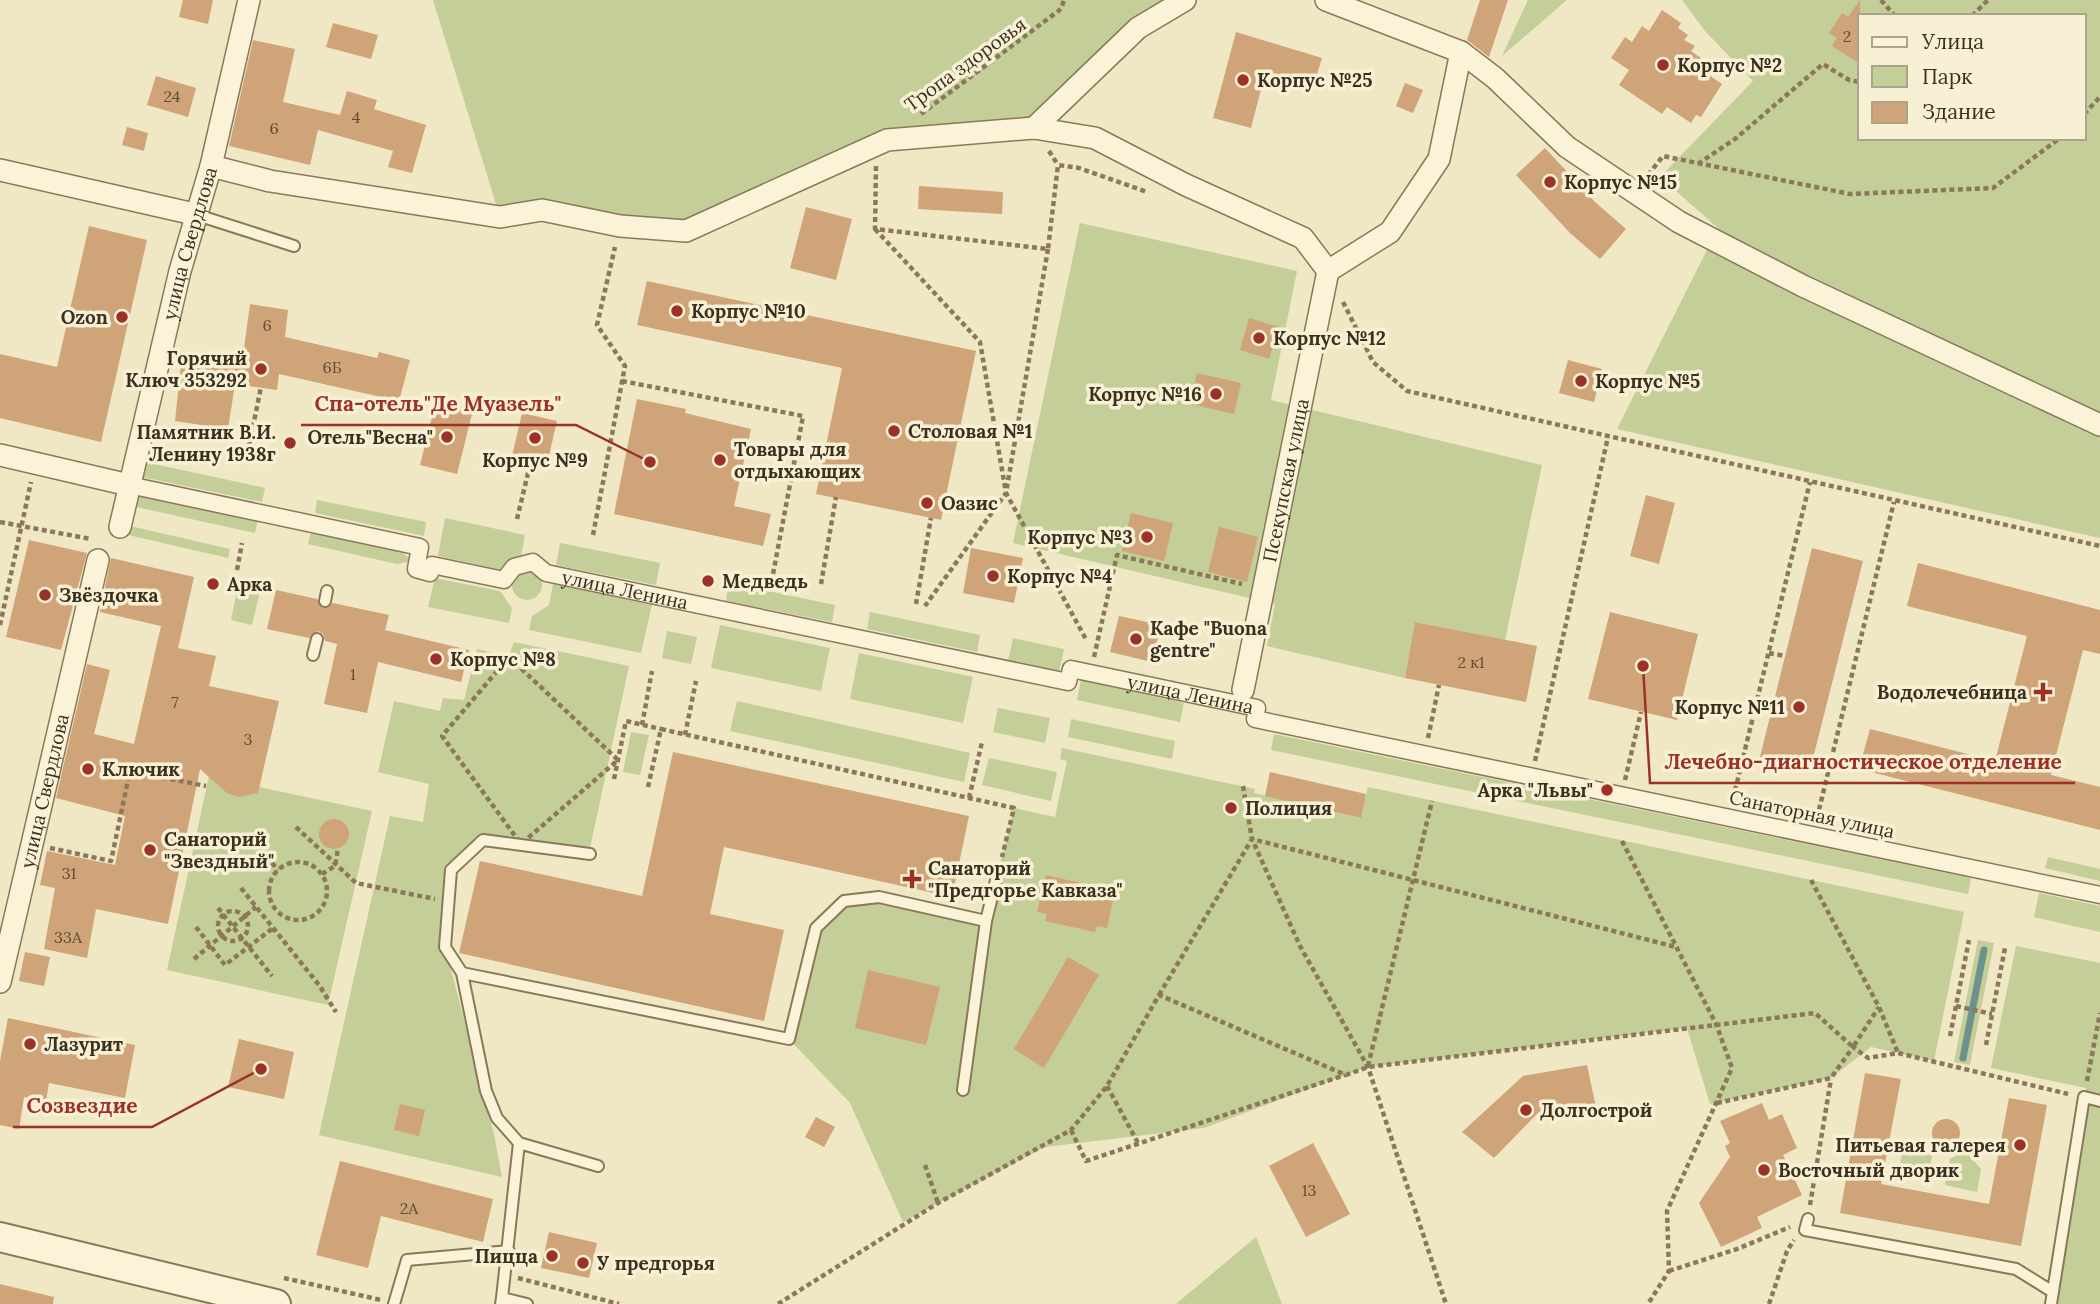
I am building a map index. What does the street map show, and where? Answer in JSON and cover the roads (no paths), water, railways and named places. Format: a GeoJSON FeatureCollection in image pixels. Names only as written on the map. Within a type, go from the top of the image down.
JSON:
{"type":"FeatureCollection","features":[{"type":"Feature","properties":{"kind":"street","name":"улица Свердлова"},"geometry":{"type":"LineString","coordinates":[[0,982],[107,543],[130,485],[194,214],[211,166],[249,0]]}},
{"type":"Feature","properties":{"kind":"street"},"geometry":{"type":"LineString","coordinates":[[1034,128],[1138,28],[1185,0]]}},
{"type":"Feature","properties":{"kind":"street"},"geometry":{"type":"LineString","coordinates":[[1326,0],[1461,52],[1495,78],[1567,147],[1679,222],[1803,286],[2100,425]]}},
{"type":"Feature","properties":{"kind":"street"},"geometry":{"type":"LineString","coordinates":[[211,166],[270,181],[500,217],[542,210],[620,226],[686,231],[887,140],[1034,128],[1095,138],[1186,185],[1303,238],[1328,271],[1390,232],[1439,159],[1461,52]]}},
{"type":"Feature","properties":{"kind":"street"},"geometry":{"type":"LineString","coordinates":[[0,170],[194,214]]}},
{"type":"Feature","properties":{"kind":"street","name":"Псекупская улица"},"geometry":{"type":"LineString","coordinates":[[1243,690],[1328,271]]}},
{"type":"Feature","properties":{"kind":"street","name":"улица Ленина"},"geometry":{"type":"LineString","coordinates":[[0,455],[420,547],[416,569],[430,573],[432,565],[504,580],[514,567],[533,562],[546,573],[1068,682],[1071,669],[1257,708],[1255,719],[1269,722]]}},
{"type":"Feature","properties":{"kind":"street","name":"Санаторная улица"},"geometry":{"type":"LineString","coordinates":[[1269,722],[2100,895]]}},
{"type":"Feature","properties":{"kind":"street"},"geometry":{"type":"LineString","coordinates":[[0,1237],[258,1302]]}},
{"type":"Feature","properties":{"kind":"lane"},"geometry":{"type":"LineString","coordinates":[[194,214],[294,246]]}},
{"type":"Feature","properties":{"kind":"lane"},"geometry":{"type":"LineString","coordinates":[[313,655],[317,639]]}},
{"type":"Feature","properties":{"kind":"lane"},"geometry":{"type":"LineString","coordinates":[[590,854],[483,840],[452,870],[445,947],[462,973],[486,1091],[500,1116],[519,1143],[597,1166]]}},
{"type":"Feature","properties":{"kind":"lane"},"geometry":{"type":"LineString","coordinates":[[963,1090],[986,921],[998,872]]}},
{"type":"Feature","properties":{"kind":"lane"},"geometry":{"type":"LineString","coordinates":[[462,973],[789,1040],[816,928],[844,901],[879,897],[986,921]]}},
{"type":"Feature","properties":{"kind":"lane"},"geometry":{"type":"LineString","coordinates":[[1808,1219],[1805,1230],[2016,1269],[2052,1298],[2084,1097],[2100,1101]]}},
{"type":"Feature","properties":{"kind":"lane"},"geometry":{"type":"LineString","coordinates":[[519,1143],[507,1276],[501,1301],[527,1304]]}},
{"type":"Feature","properties":{"kind":"lane"},"geometry":{"type":"LineString","coordinates":[[394,1303],[407,1259],[509,1251]]}},
{"type":"Feature","properties":{"kind":"waterway"},"geometry":{"type":"LineString","coordinates":[[1963,1058],[1984,950]]}},
{"type":"Feature","properties":{"kind":"place","name":"Корпус №2"},"geometry":{"type":"Point","coordinates":[1663,65]}},
{"type":"Feature","properties":{"kind":"place","name":"Корпус №25"},"geometry":{"type":"Point","coordinates":[1243,80]}},
{"type":"Feature","properties":{"kind":"place","name":"Корпус №15"},"geometry":{"type":"Point","coordinates":[1550,182]}},
{"type":"Feature","properties":{"kind":"place","name":"Корпус №10"},"geometry":{"type":"Point","coordinates":[677,311]}},
{"type":"Feature","properties":{"kind":"place","name":"Ozon"},"geometry":{"type":"Point","coordinates":[122,317]}},
{"type":"Feature","properties":{"kind":"place","name":"Корпус №12"},"geometry":{"type":"Point","coordinates":[1259,338]}},
{"type":"Feature","properties":{"kind":"place","name":"Горячий Ключ 353292"},"geometry":{"type":"Point","coordinates":[261,369]}},
{"type":"Feature","properties":{"kind":"place","name":"Корпус №5"},"geometry":{"type":"Point","coordinates":[1581,381]}},
{"type":"Feature","properties":{"kind":"place","name":"Корпус №16"},"geometry":{"type":"Point","coordinates":[1216,394]}},
{"type":"Feature","properties":{"kind":"place","name":"Столовая №1"},"geometry":{"type":"Point","coordinates":[894,431]}},
{"type":"Feature","properties":{"kind":"place","name":"Отель\"Весна\""},"geometry":{"type":"Point","coordinates":[447,437]}},
{"type":"Feature","properties":{"kind":"place","name":"Корпус №9"},"geometry":{"type":"Point","coordinates":[535,438]}},
{"type":"Feature","properties":{"kind":"place","name":"Памятник В.И. Ленину 1938г"},"geometry":{"type":"Point","coordinates":[290,443]}},
{"type":"Feature","properties":{"kind":"place","name":"Товары для отдыхающих"},"geometry":{"type":"Point","coordinates":[720,460]}},
{"type":"Feature","properties":{"kind":"place","name":"Спа-отель\"Де Муазель\""},"geometry":{"type":"Point","coordinates":[650,462]}},
{"type":"Feature","properties":{"kind":"place","name":"Оазис"},"geometry":{"type":"Point","coordinates":[927,503]}},
{"type":"Feature","properties":{"kind":"place","name":"Корпус №3"},"geometry":{"type":"Point","coordinates":[1147,537]}},
{"type":"Feature","properties":{"kind":"place","name":"Корпус №4"},"geometry":{"type":"Point","coordinates":[993,576]}},
{"type":"Feature","properties":{"kind":"place","name":"Медведь"},"geometry":{"type":"Point","coordinates":[708,581]}},
{"type":"Feature","properties":{"kind":"place","name":"Арка"},"geometry":{"type":"Point","coordinates":[213,584]}},
{"type":"Feature","properties":{"kind":"place","name":"Звёздочка"},"geometry":{"type":"Point","coordinates":[45,595]}},
{"type":"Feature","properties":{"kind":"place","name":"Кафе \"Buona gentre\""},"geometry":{"type":"Point","coordinates":[1136,639]}},
{"type":"Feature","properties":{"kind":"place","name":"Корпус №8"},"geometry":{"type":"Point","coordinates":[436,659]}},
{"type":"Feature","properties":{"kind":"place","name":"Лечебно-диагностическое отделение"},"geometry":{"type":"Point","coordinates":[1643,666]}},
{"type":"Feature","properties":{"kind":"place","name":"Водолечебница"},"geometry":{"type":"Point","coordinates":[2043,692]}},
{"type":"Feature","properties":{"kind":"place","name":"Корпус №11"},"geometry":{"type":"Point","coordinates":[1799,707]}},
{"type":"Feature","properties":{"kind":"place","name":"Ключик"},"geometry":{"type":"Point","coordinates":[88,769]}},
{"type":"Feature","properties":{"kind":"place","name":"Арка \"Львы\""},"geometry":{"type":"Point","coordinates":[1607,790]}},
{"type":"Feature","properties":{"kind":"place","name":"Полиция"},"geometry":{"type":"Point","coordinates":[1231,808]}},
{"type":"Feature","properties":{"kind":"place","name":"Санаторий \"Звездный\""},"geometry":{"type":"Point","coordinates":[150,850]}},
{"type":"Feature","properties":{"kind":"place","name":"Санаторий \"Предгорье Кавказа\""},"geometry":{"type":"Point","coordinates":[912,879]}},
{"type":"Feature","properties":{"kind":"place","name":"Лазурит"},"geometry":{"type":"Point","coordinates":[30,1044]}},
{"type":"Feature","properties":{"kind":"place","name":"Созвездие"},"geometry":{"type":"Point","coordinates":[261,1069]}},
{"type":"Feature","properties":{"kind":"place","name":"Долгострой"},"geometry":{"type":"Point","coordinates":[1526,1110]}},
{"type":"Feature","properties":{"kind":"place","name":"Питьевая галерея"},"geometry":{"type":"Point","coordinates":[2020,1145]}},
{"type":"Feature","properties":{"kind":"place","name":"Восточный дворик"},"geometry":{"type":"Point","coordinates":[1764,1170]}},
{"type":"Feature","properties":{"kind":"place","name":"Пицца"},"geometry":{"type":"Point","coordinates":[552,1256]}},
{"type":"Feature","properties":{"kind":"place","name":"У предгорья"},"geometry":{"type":"Point","coordinates":[583,1263]}}]}
